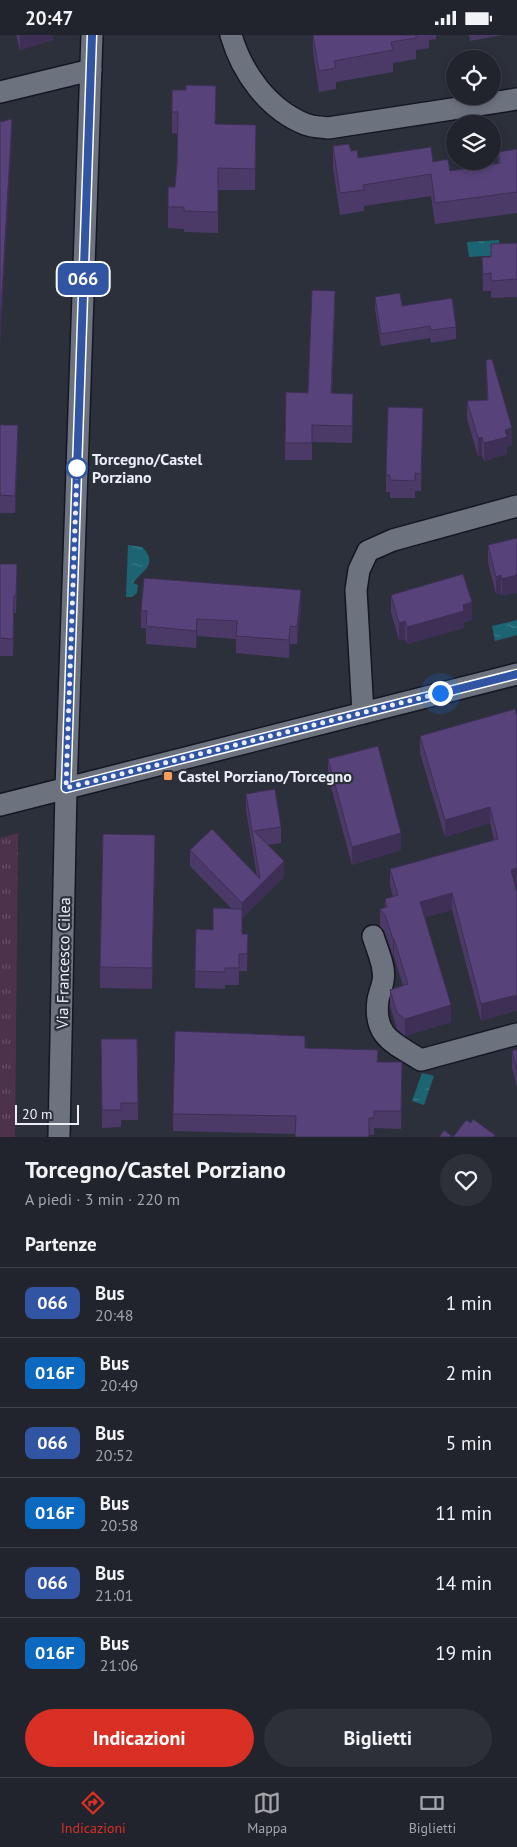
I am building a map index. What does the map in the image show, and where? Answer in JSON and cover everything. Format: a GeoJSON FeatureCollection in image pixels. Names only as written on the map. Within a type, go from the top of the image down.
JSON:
{"type":"FeatureCollection","features":[{"type":"Feature","properties":{"kind":"street","name":"Via Francesco Cilea"},"geometry":{"type":"LineString","coordinates":[[60,1137],[66,788],[92,35]]}},
{"type":"Feature","properties":{"kind":"street"},"geometry":{"type":"LineString","coordinates":[[231,35],[236,53],[263,95],[284,113],[307,125],[328,128],[517,99]]}},
{"type":"Feature","properties":{"kind":"street"},"geometry":{"type":"LineString","coordinates":[[0,92],[91,70]]}},
{"type":"Feature","properties":{"kind":"street"},"geometry":{"type":"LineString","coordinates":[[363,713],[356,590],[358,570],[368,551],[393,540],[517,506]]}},
{"type":"Feature","properties":{"kind":"street"},"geometry":{"type":"LineString","coordinates":[[0,805],[517,674]]}},
{"type":"Feature","properties":{"kind":"street"},"geometry":{"type":"LineString","coordinates":[[373,936],[384,980],[378,997],[377,1014],[380,1029],[388,1040],[421,1060],[517,1034]]}},
{"type":"Feature","properties":{"kind":"green space"},"geometry":{"type":"Polygon","coordinates":[[[18,833],[15,1137],[0,1137],[0,838],[18,833]]]}},
{"type":"Feature","properties":{"kind":"water"},"geometry":{"type":"Polygon","coordinates":[[[499,240],[500,255],[469,257],[467,242],[499,240]]]}},
{"type":"Feature","properties":{"kind":"water"},"geometry":{"type":"Polygon","coordinates":[[[128,545],[142,547],[149,558],[148,567],[133,583],[138,585],[137,593],[132,597],[126,597],[128,545]]]}},
{"type":"Feature","properties":{"kind":"water"},"geometry":{"type":"Polygon","coordinates":[[[517,620],[517,635],[495,641],[492,626],[517,620]]]}},
{"type":"Feature","properties":{"kind":"water"},"geometry":{"type":"Polygon","coordinates":[[[422,1073],[434,1076],[424,1105],[412,1101],[422,1073]]]}},
{"type":"Feature","properties":{"kind":"building"},"geometry":{"type":"Polygon","coordinates":[[[313,35],[416,35],[416,38],[391,42],[393,50],[334,61],[336,68],[319,71],[313,35]]]}},
{"type":"Feature","properties":{"kind":"building"},"geometry":{"type":"Polygon","coordinates":[[[186,85],[216,86],[215,124],[256,125],[255,169],[218,168],[218,212],[184,211],[184,207],[168,207],[168,187],[175,187],[177,164],[178,112],[172,112],[172,90],[186,90],[186,85]]]}},
{"type":"Feature","properties":{"kind":"building"},"geometry":{"type":"Polygon","coordinates":[[[12,119],[0,328],[0,122],[12,119]]]}},
{"type":"Feature","properties":{"kind":"building"},"geometry":{"type":"Polygon","coordinates":[[[349,144],[351,151],[357,150],[358,158],[431,147],[433,162],[446,159],[446,170],[450,171],[501,170],[501,152],[517,149],[517,192],[435,203],[431,174],[363,185],[364,190],[340,193],[333,146],[349,144]]]}},
{"type":"Feature","properties":{"kind":"building"},"geometry":{"type":"Polygon","coordinates":[[[517,243],[517,279],[491,281],[491,273],[483,274],[482,257],[491,257],[491,244],[517,243]]]}},
{"type":"Feature","properties":{"kind":"building"},"geometry":{"type":"Polygon","coordinates":[[[312,290],[335,291],[331,393],[353,394],[352,426],[312,425],[312,443],[285,443],[286,392],[308,393],[312,290]]]}},
{"type":"Feature","properties":{"kind":"building"},"geometry":{"type":"Polygon","coordinates":[[[400,293],[402,306],[452,298],[456,327],[431,330],[430,326],[381,334],[375,297],[400,293]]]}},
{"type":"Feature","properties":{"kind":"building"},"geometry":{"type":"Polygon","coordinates":[[[492,359],[512,428],[505,430],[507,437],[484,443],[482,437],[478,438],[467,401],[488,400],[486,360],[492,359]]]}},
{"type":"Feature","properties":{"kind":"building"},"geometry":{"type":"Polygon","coordinates":[[[388,407],[423,408],[421,474],[415,473],[415,481],[390,480],[390,475],[386,475],[388,407]]]}},
{"type":"Feature","properties":{"kind":"building"},"geometry":{"type":"Polygon","coordinates":[[[0,425],[18,425],[15,496],[0,495],[0,425]]]}},
{"type":"Feature","properties":{"kind":"building"},"geometry":{"type":"Polygon","coordinates":[[[517,538],[517,575],[502,579],[501,575],[496,577],[488,545],[517,538]]]}},
{"type":"Feature","properties":{"kind":"building"},"geometry":{"type":"Polygon","coordinates":[[[0,564],[17,564],[13,639],[0,638],[0,564]]]}},
{"type":"Feature","properties":{"kind":"building"},"geometry":{"type":"Polygon","coordinates":[[[463,574],[472,602],[463,605],[464,611],[407,627],[405,621],[399,623],[391,595],[463,574]]]}},
{"type":"Feature","properties":{"kind":"building"},"geometry":{"type":"Polygon","coordinates":[[[144,578],[301,590],[297,627],[290,626],[289,640],[236,636],[237,621],[197,619],[196,631],[146,626],[147,611],[141,611],[144,578]]]}},
{"type":"Feature","properties":{"kind":"building"},"geometry":{"type":"Polygon","coordinates":[[[515,709],[517,717],[517,868],[511,870],[517,893],[517,995],[481,1004],[452,893],[420,902],[451,1005],[405,1019],[397,1013],[390,990],[408,984],[394,939],[385,915],[380,909],[387,907],[385,899],[398,895],[390,869],[498,839],[490,807],[445,820],[420,736],[515,709]]]}},
{"type":"Feature","properties":{"kind":"building"},"geometry":{"type":"Polygon","coordinates":[[[378,746],[401,833],[352,847],[328,759],[378,746]]]}},
{"type":"Feature","properties":{"kind":"building"},"geometry":{"type":"Polygon","coordinates":[[[275,789],[281,827],[254,831],[284,861],[242,903],[190,850],[212,829],[260,879],[246,794],[275,789]]]}},
{"type":"Feature","properties":{"kind":"building"},"geometry":{"type":"Polygon","coordinates":[[[103,834],[155,835],[152,968],[100,967],[103,834]]]}},
{"type":"Feature","properties":{"kind":"building"},"geometry":{"type":"Polygon","coordinates":[[[213,908],[242,909],[242,934],[248,934],[247,954],[239,954],[239,968],[225,968],[225,972],[195,971],[196,929],[213,930],[213,908]]]}},
{"type":"Feature","properties":{"kind":"building"},"geometry":{"type":"Polygon","coordinates":[[[175,1031],[305,1036],[305,1048],[378,1050],[377,1062],[402,1062],[401,1111],[374,1111],[374,1118],[369,1118],[369,1137],[295,1137],[296,1116],[173,1114],[175,1031]]]}},
{"type":"Feature","properties":{"kind":"building"},"geometry":{"type":"Polygon","coordinates":[[[101,1039],[137,1039],[138,1103],[121,1103],[121,1110],[102,1110],[101,1039]]]}},
{"type":"Feature","properties":{"kind":"building"},"geometry":{"type":"Polygon","coordinates":[[[517,1049],[517,1070],[512,1051],[517,1049]]]}},
{"type":"Feature","properties":{"kind":"building"},"geometry":{"type":"Polygon","coordinates":[[[473,1119],[495,1135],[493,1137],[453,1137],[466,1120],[471,1123],[473,1119]]]}},
{"type":"Feature","properties":{"kind":"building"},"geometry":{"type":"Polygon","coordinates":[[[444,1130],[453,1137],[439,1137],[444,1130]]]}},
{"type":"Feature","properties":{"kind":"bus line","name":"066"},"geometry":{"type":"LineString","coordinates":[[92,35],[66,788],[517,674]]}},
{"type":"Feature","properties":{"kind":"place","name":"Torcegno/Castel Porziano"},"geometry":{"type":"Point","coordinates":[77,468]}},
{"type":"Feature","properties":{"kind":"place","name":"Castel Porziano/Torcegno"},"geometry":{"type":"Point","coordinates":[168,776]}},
{"type":"Feature","properties":{"kind":"route"},"geometry":{"type":"LineString","coordinates":[[77,468],[66,788],[440,693]]}}]}
